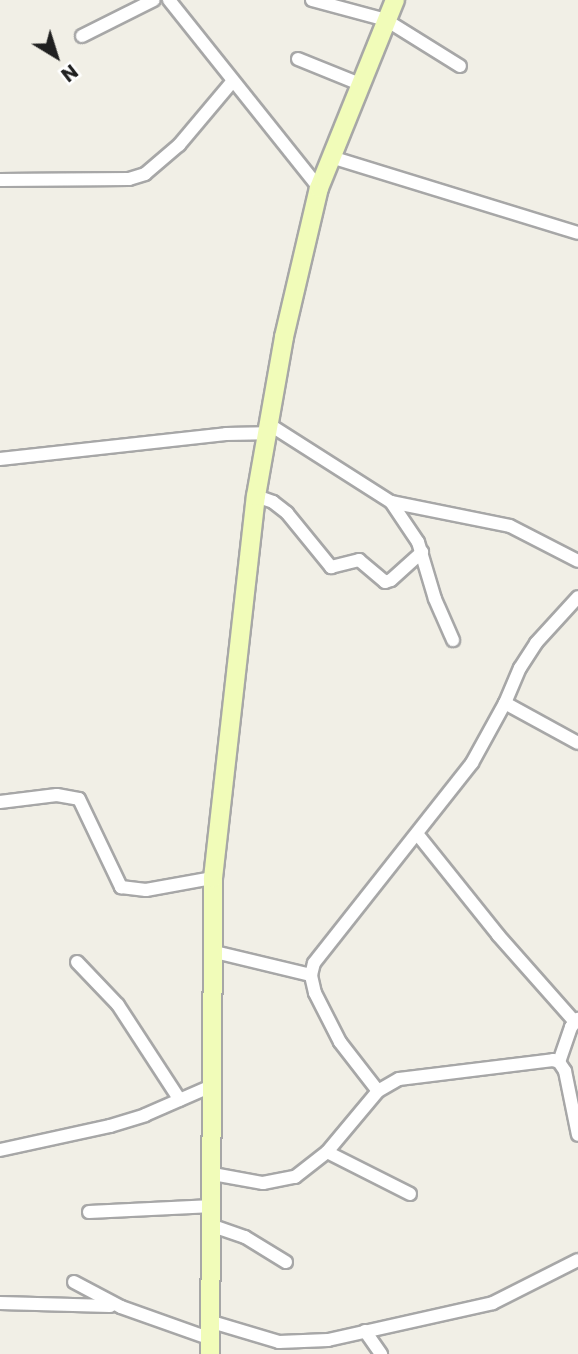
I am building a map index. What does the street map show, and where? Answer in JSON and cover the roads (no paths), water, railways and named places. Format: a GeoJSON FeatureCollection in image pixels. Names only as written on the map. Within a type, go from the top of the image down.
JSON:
{"type":"FeatureCollection","features":[{"type":"Feature","properties":{"kind":"street"},"geometry":{"type":"LineString","coordinates":[[82,36],[154,0]]}},
{"type":"Feature","properties":{"kind":"street"},"geometry":{"type":"LineString","coordinates":[[169,0],[319,188]]}},
{"type":"Feature","properties":{"kind":"street"},"geometry":{"type":"LineString","coordinates":[[312,0],[386,20],[460,66]]}},
{"type":"Feature","properties":{"kind":"street"},"geometry":{"type":"LineString","coordinates":[[211,1338],[215,952],[213,878],[256,496],[266,428],[319,188],[395,0]]}},
{"type":"Feature","properties":{"kind":"street"},"geometry":{"type":"LineString","coordinates":[[298,59],[360,84]]}},
{"type":"Feature","properties":{"kind":"street"},"geometry":{"type":"LineString","coordinates":[[0,180],[129,179],[145,174],[179,145],[232,82]]}},
{"type":"Feature","properties":{"kind":"street"},"geometry":{"type":"LineString","coordinates":[[331,157],[578,233]]}},
{"type":"Feature","properties":{"kind":"street"},"geometry":{"type":"LineString","coordinates":[[0,459],[266,428],[391,502],[510,526],[578,561]]}},
{"type":"Feature","properties":{"kind":"street"},"geometry":{"type":"LineString","coordinates":[[256,496],[273,502],[287,513],[331,566],[359,560],[385,582],[391,580],[422,552]]}},
{"type":"Feature","properties":{"kind":"street"},"geometry":{"type":"LineString","coordinates":[[391,502],[418,542],[435,599],[453,640]]}},
{"type":"Feature","properties":{"kind":"street"},"geometry":{"type":"LineString","coordinates":[[378,1091],[340,1042],[315,993],[311,975],[314,963],[418,835],[472,763],[520,668],[536,643],[578,597]]}},
{"type":"Feature","properties":{"kind":"street"},"geometry":{"type":"LineString","coordinates":[[505,702],[578,743]]}},
{"type":"Feature","properties":{"kind":"street"},"geometry":{"type":"LineString","coordinates":[[4,804],[57,795],[79,799],[121,887],[146,890],[213,878]]}},
{"type":"Feature","properties":{"kind":"street"},"geometry":{"type":"LineString","coordinates":[[418,835],[498,935],[576,1021],[559,1062]]}},
{"type":"Feature","properties":{"kind":"street"},"geometry":{"type":"LineString","coordinates":[[215,952],[311,975]]}},
{"type":"Feature","properties":{"kind":"street"},"geometry":{"type":"LineString","coordinates":[[77,962],[118,1005],[180,1100]]}},
{"type":"Feature","properties":{"kind":"street"},"geometry":{"type":"LineString","coordinates":[[213,1174],[245,1181],[281,1181],[306,1171],[327,1152],[378,1091],[399,1079],[559,1062]]}},
{"type":"Feature","properties":{"kind":"street"},"geometry":{"type":"LineString","coordinates":[[559,1062],[565,1071],[578,1135]]}},
{"type":"Feature","properties":{"kind":"street"},"geometry":{"type":"LineString","coordinates":[[0,1150],[110,1126],[214,1085]]}},
{"type":"Feature","properties":{"kind":"street"},"geometry":{"type":"LineString","coordinates":[[327,1152],[410,1194]]}},
{"type":"Feature","properties":{"kind":"street"},"geometry":{"type":"LineString","coordinates":[[89,1212],[213,1206]]}},
{"type":"Feature","properties":{"kind":"street"},"geometry":{"type":"LineString","coordinates":[[213,1226],[245,1237],[286,1262]]}},
{"type":"Feature","properties":{"kind":"street"},"geometry":{"type":"LineString","coordinates":[[74,1282],[121,1307],[211,1338],[279,1342],[328,1340],[493,1303],[578,1260]]}},
{"type":"Feature","properties":{"kind":"street"},"geometry":{"type":"LineString","coordinates":[[0,1303],[121,1307]]}},
{"type":"Feature","properties":{"kind":"street"},"geometry":{"type":"LineString","coordinates":[[365,1331],[381,1354]]}}]}
